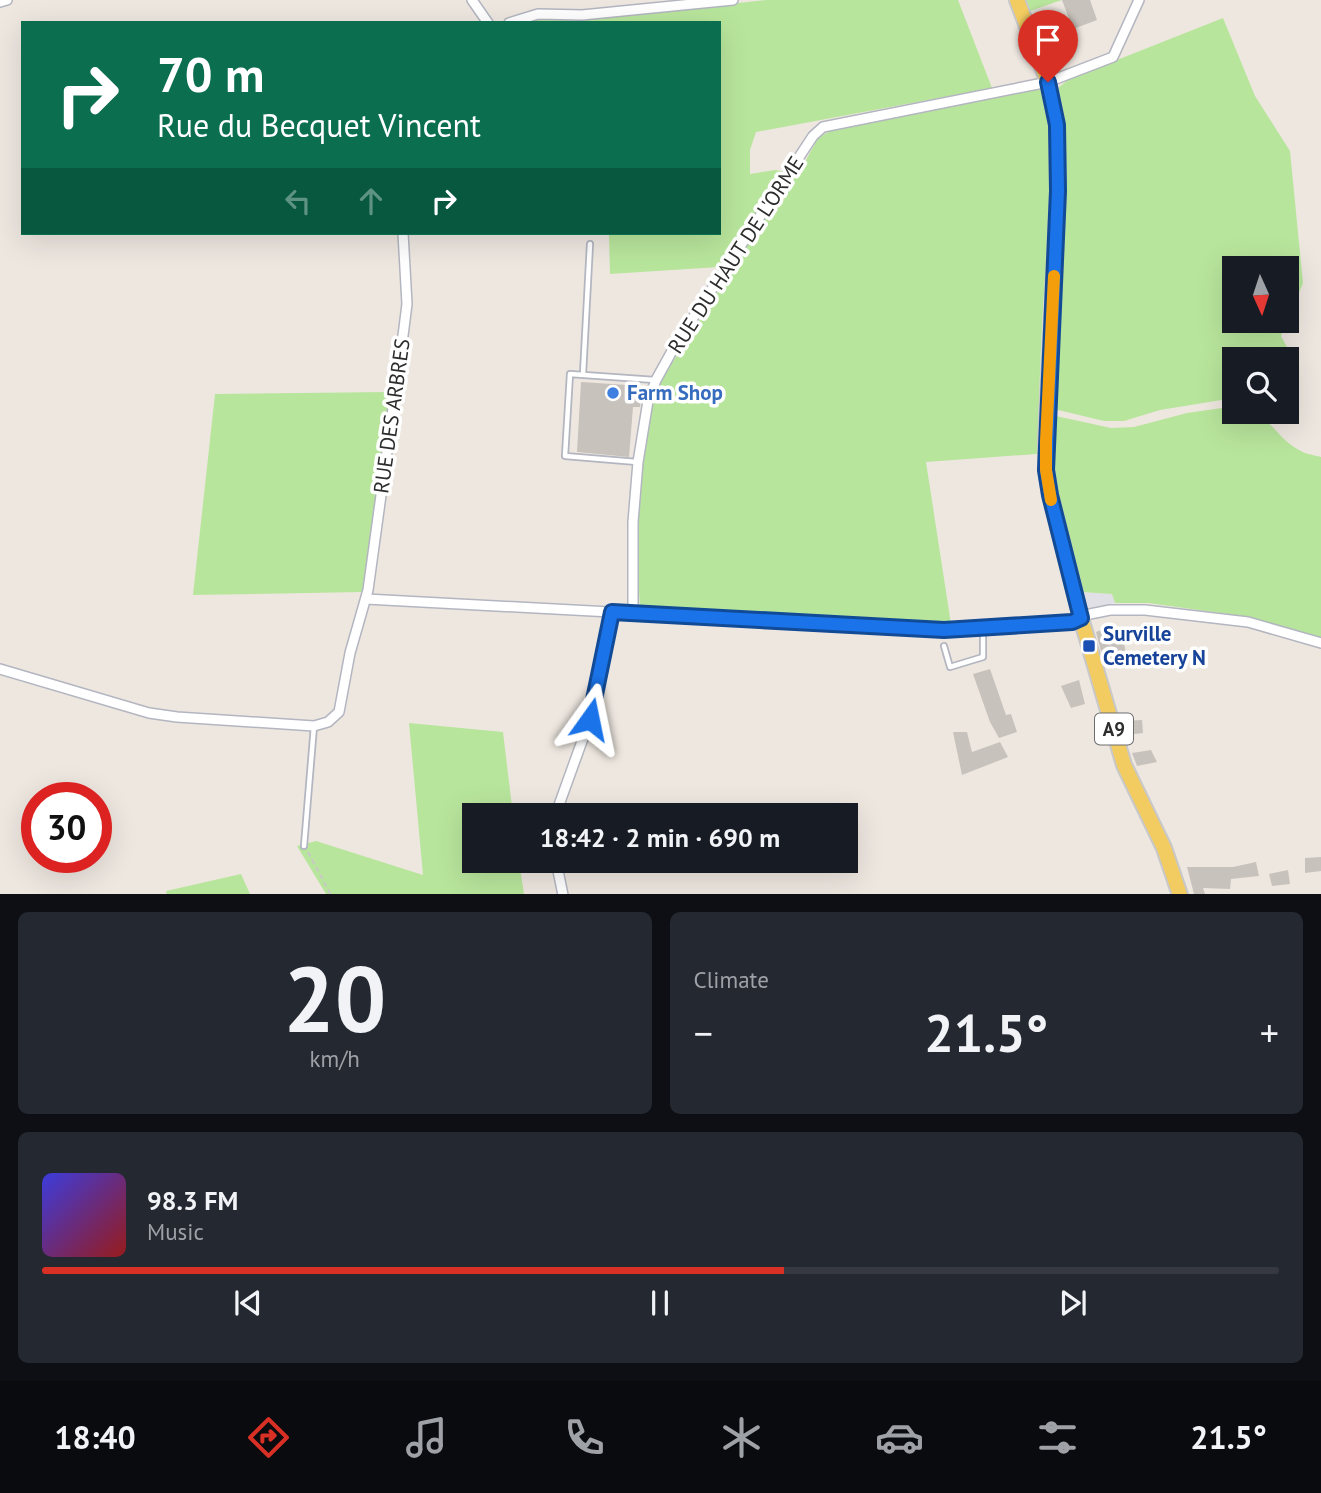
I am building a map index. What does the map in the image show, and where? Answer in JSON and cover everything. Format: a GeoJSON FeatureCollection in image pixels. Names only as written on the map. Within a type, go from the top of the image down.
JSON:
{"type":"FeatureCollection","features":[{"type":"Feature","properties":{"kind":"main road","name":"A9"},"geometry":{"type":"LineString","coordinates":[[1017,0],[1048,82],[1057,125],[1058,191],[1046,470],[1050,495],[1081,618],[1124,765],[1164,848],[1180,894]]}},
{"type":"Feature","properties":{"kind":"street"},"geometry":{"type":"LineString","coordinates":[[0,2],[7,0]]}},
{"type":"Feature","properties":{"kind":"street"},"geometry":{"type":"LineString","coordinates":[[472,0],[487,21]]}},
{"type":"Feature","properties":{"kind":"street"},"geometry":{"type":"LineString","coordinates":[[515,21],[538,13],[582,15],[733,0]]}},
{"type":"Feature","properties":{"kind":"street","name":"RUE DU HAUT DE L'ORME"},"geometry":{"type":"LineString","coordinates":[[633,613],[633,522],[638,462],[648,401],[677,342],[813,136],[823,127],[1048,82],[1113,57],[1139,0]]}},
{"type":"Feature","properties":{"kind":"street","name":"RUE DES ARBRES"},"geometry":{"type":"LineString","coordinates":[[314,726],[328,722],[339,712],[350,653],[366,599],[407,304],[403,235]]}},
{"type":"Feature","properties":{"kind":"street"},"geometry":{"type":"LineString","coordinates":[[366,599],[914,629],[1072,622],[1110,610],[1145,610],[1248,622],[1321,643]]}},
{"type":"Feature","properties":{"kind":"street"},"geometry":{"type":"LineString","coordinates":[[560,803],[590,719],[612,612]]}},
{"type":"Feature","properties":{"kind":"street"},"geometry":{"type":"LineString","coordinates":[[0,669],[149,713],[314,726]]}},
{"type":"Feature","properties":{"kind":"street"},"geometry":{"type":"LineString","coordinates":[[559,873],[564,894]]}},
{"type":"Feature","properties":{"kind":"lane"},"geometry":{"type":"LineString","coordinates":[[583,374],[590,244]]}},
{"type":"Feature","properties":{"kind":"lane"},"geometry":{"type":"LineString","coordinates":[[638,462],[565,456],[570,373],[656,380]]}},
{"type":"Feature","properties":{"kind":"lane"},"geometry":{"type":"LineString","coordinates":[[944,646],[950,667],[983,657],[984,628]]}},
{"type":"Feature","properties":{"kind":"lane"},"geometry":{"type":"LineString","coordinates":[[304,846],[314,726]]}},
{"type":"Feature","properties":{"kind":"path"},"geometry":{"type":"LineString","coordinates":[[304,846],[331,894]]}},
{"type":"Feature","properties":{"kind":"shaded area"},"geometry":{"type":"Polygon","coordinates":[[[1082,592],[1113,594],[1115,603],[1090,608],[1084,604],[1082,592]]]}},
{"type":"Feature","properties":{"kind":"green space"},"geometry":{"type":"Polygon","coordinates":[[[766,0],[958,0],[992,88],[756,132],[750,150],[750,174],[775,170],[786,172],[719,267],[610,274],[609,235],[721,235],[721,21],[527,21],[538,18],[580,20],[766,0]]]}},
{"type":"Feature","properties":{"kind":"green space"},"geometry":{"type":"Polygon","coordinates":[[[1025,0],[1062,0],[1030,11],[1025,0]]]}},
{"type":"Feature","properties":{"kind":"green space"},"geometry":{"type":"Polygon","coordinates":[[[1223,18],[1255,96],[1290,151],[1303,283],[1299,293],[1299,256],[1222,256],[1222,333],[1282,333],[1281,336],[1287,347],[1222,347],[1222,400],[1160,410],[1124,421],[1104,421],[1058,410],[1054,405],[1065,159],[1058,88],[1069,79],[1223,18]]]}},
{"type":"Feature","properties":{"kind":"green space"},"geometry":{"type":"Polygon","coordinates":[[[1038,87],[1045,101],[1049,126],[1050,192],[1037,454],[926,462],[951,624],[907,624],[640,608],[637,533],[639,482],[646,433],[663,377],[773,206],[800,171],[818,138],[835,128],[1038,87]]]}},
{"type":"Feature","properties":{"kind":"green space"},"geometry":{"type":"Polygon","coordinates":[[[390,392],[363,592],[193,595],[215,394],[390,392]]]}},
{"type":"Feature","properties":{"kind":"green space"},"geometry":{"type":"Polygon","coordinates":[[[1222,408],[1222,424],[1270,424],[1290,444],[1304,453],[1321,457],[1321,639],[1235,615],[1148,603],[1115,603],[1112,594],[1082,592],[1056,497],[1051,460],[1056,416],[1111,428],[1134,427],[1187,413],[1222,408]]]}},
{"type":"Feature","properties":{"kind":"green space"},"geometry":{"type":"Polygon","coordinates":[[[409,723],[503,732],[512,803],[462,803],[462,873],[521,873],[524,894],[326,894],[297,846],[316,841],[423,875],[409,723]]]}},
{"type":"Feature","properties":{"kind":"green space"},"geometry":{"type":"Polygon","coordinates":[[[241,874],[250,894],[167,894],[166,891],[241,874]]]}},
{"type":"Feature","properties":{"kind":"building"},"geometry":{"type":"Polygon","coordinates":[[[1062,0],[1090,0],[1097,20],[1073,29],[1062,0]]]}},
{"type":"Feature","properties":{"kind":"building"},"geometry":{"type":"Polygon","coordinates":[[[581,382],[643,386],[640,407],[633,407],[629,457],[577,452],[581,382]]]}},
{"type":"Feature","properties":{"kind":"building"},"geometry":{"type":"Polygon","coordinates":[[[1109,627],[1112,637],[1123,637],[1127,661],[1104,663],[1096,632],[1109,627]]]}},
{"type":"Feature","properties":{"kind":"building"},"geometry":{"type":"Polygon","coordinates":[[[990,669],[1006,715],[1011,714],[1017,732],[999,738],[990,722],[973,674],[990,669]]]}},
{"type":"Feature","properties":{"kind":"building"},"geometry":{"type":"Polygon","coordinates":[[[1079,680],[1085,704],[1071,708],[1061,686],[1079,680]]]}},
{"type":"Feature","properties":{"kind":"building"},"geometry":{"type":"Polygon","coordinates":[[[1142,720],[1143,733],[1125,735],[1121,721],[1142,720]]]}},
{"type":"Feature","properties":{"kind":"building"},"geometry":{"type":"Polygon","coordinates":[[[953,732],[967,732],[972,752],[1000,742],[1008,757],[962,775],[953,732]]]}},
{"type":"Feature","properties":{"kind":"building"},"geometry":{"type":"Polygon","coordinates":[[[1151,750],[1157,762],[1137,766],[1132,753],[1151,750]]]}},
{"type":"Feature","properties":{"kind":"building"},"geometry":{"type":"Polygon","coordinates":[[[1321,857],[1321,871],[1305,873],[1305,858],[1321,857]]]}},
{"type":"Feature","properties":{"kind":"building"},"geometry":{"type":"Polygon","coordinates":[[[1256,862],[1259,876],[1231,879],[1230,889],[1203,888],[1205,894],[1194,894],[1187,867],[1233,867],[1256,862]]]}},
{"type":"Feature","properties":{"kind":"building"},"geometry":{"type":"Polygon","coordinates":[[[1288,870],[1290,884],[1272,886],[1269,874],[1288,870]]]}},
{"type":"Feature","properties":{"kind":"slow traffic"},"geometry":{"type":"LineString","coordinates":[[1051,500],[1046,470],[1046,441],[1054,276]]}},
{"type":"Feature","properties":{"kind":"place","name":"Farm Shop"},"geometry":{"type":"Point","coordinates":[613,393]}},
{"type":"Feature","properties":{"kind":"place","name":"Surville Cemetery N"},"geometry":{"type":"Point","coordinates":[1089,646]}},
{"type":"Feature","properties":{"kind":"route"},"geometry":{"type":"LineString","coordinates":[[590,719],[612,612],[944,630],[1072,622],[1081,618],[1046,470],[1058,191],[1057,125],[1048,82]]}}]}
